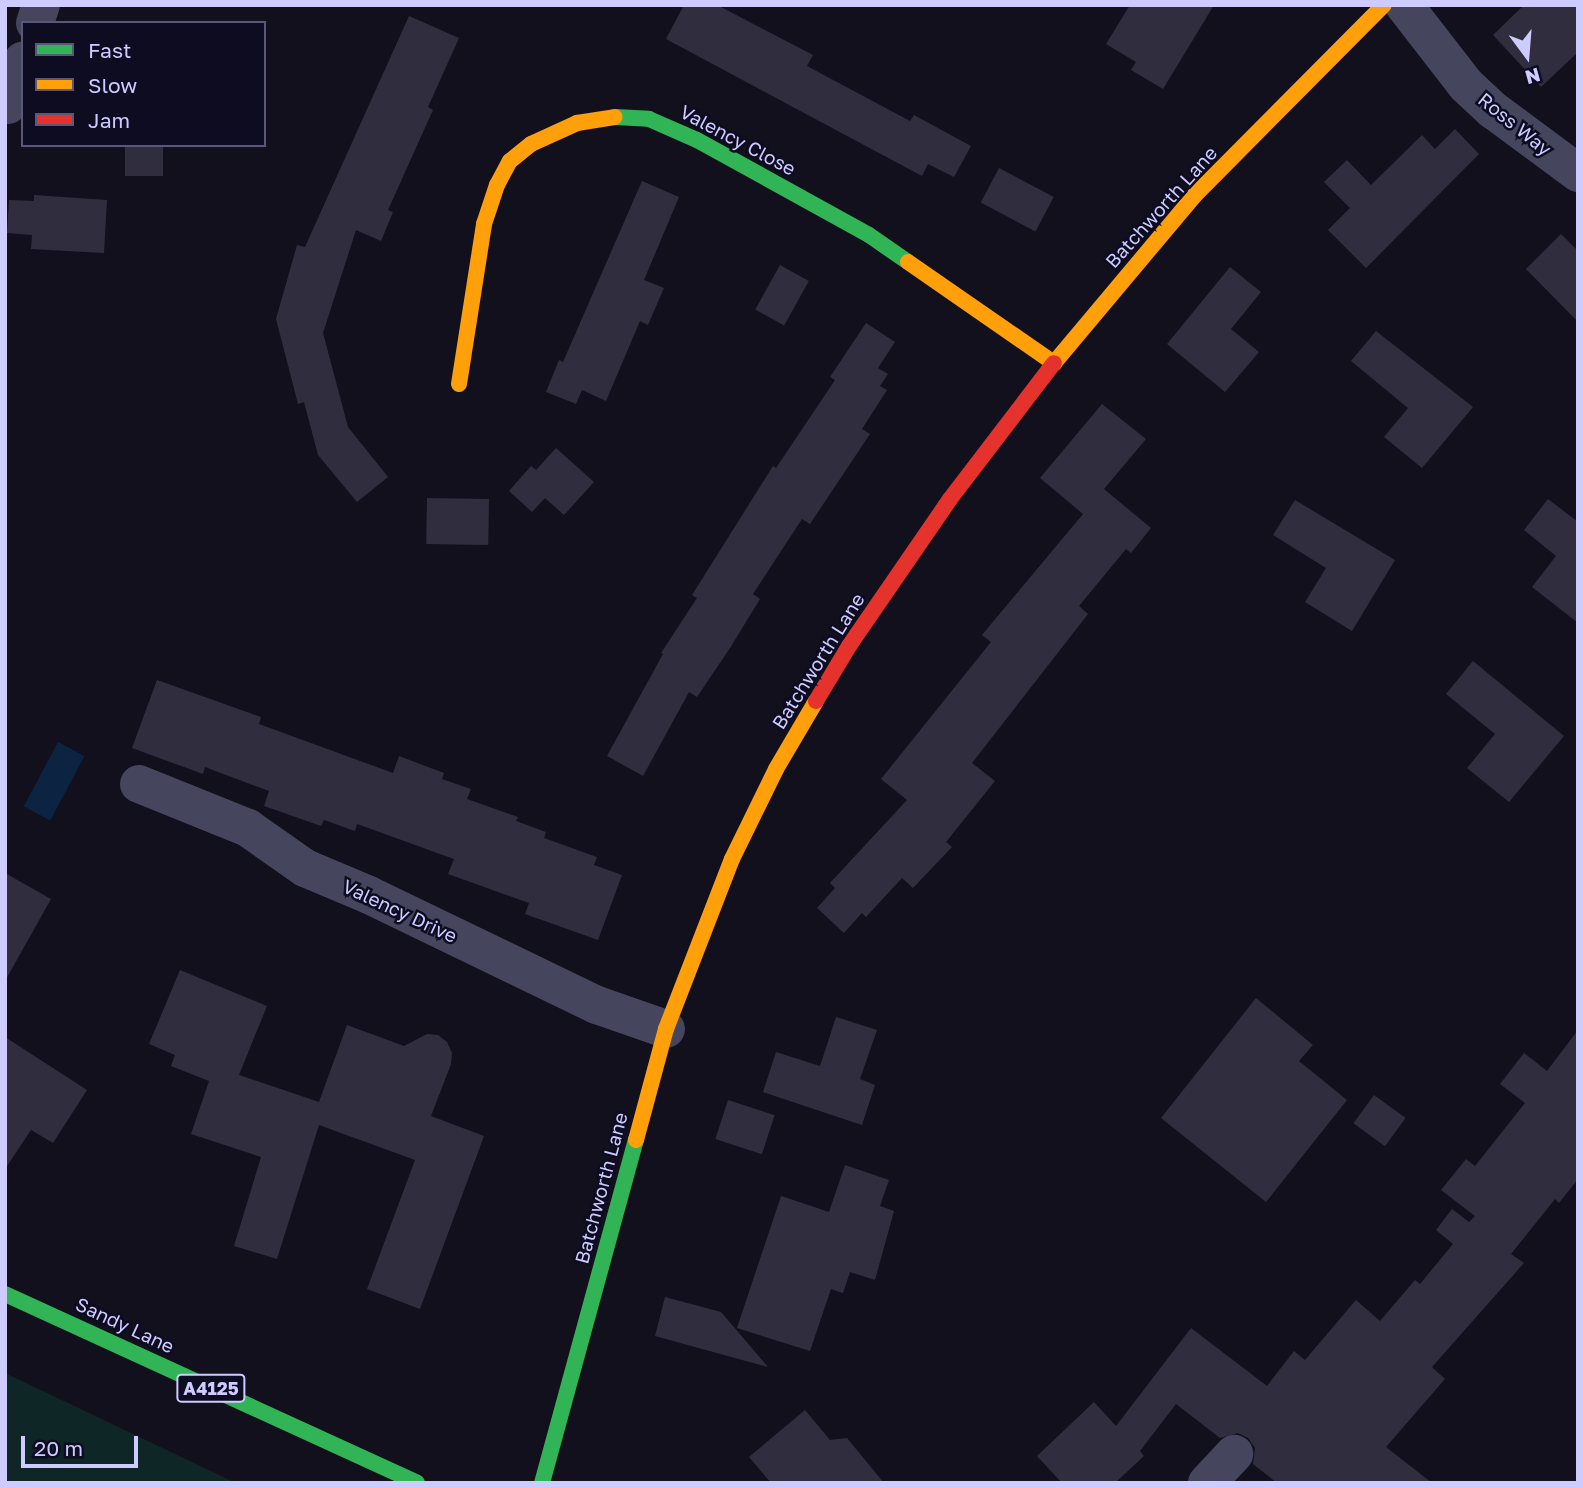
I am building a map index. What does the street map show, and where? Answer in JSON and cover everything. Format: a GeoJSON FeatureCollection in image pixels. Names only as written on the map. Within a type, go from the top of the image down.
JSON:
{"type":"FeatureCollection","features":[{"type":"Feature","properties":{"kind":"street","name":"Batchworth Lane"},"geometry":{"type":"LineString","coordinates":[[542,1483],[666,1029],[732,859],[776,769],[857,634],[950,499],[1054,363],[1195,195],[1384,5]]}},
{"type":"Feature","properties":{"kind":"street","name":"Ross Way"},"geometry":{"type":"LineString","coordinates":[[1404,5],[1466,85],[1493,110],[1578,173]]}},
{"type":"Feature","properties":{"kind":"street"},"geometry":{"type":"LineString","coordinates":[[8,105],[21,66]]}},
{"type":"Feature","properties":{"kind":"street","name":"Valency Close"},"geometry":{"type":"LineString","coordinates":[[459,384],[484,224],[497,186],[510,161],[531,144],[577,123],[608,116],[649,119],[697,140],[869,235],[1054,363]]}},
{"type":"Feature","properties":{"kind":"street","name":"Valency Drive"},"geometry":{"type":"LineString","coordinates":[[139,784],[248,828],[305,868],[369,895],[597,1005],[666,1029]]}},
{"type":"Feature","properties":{"kind":"street","name":"Sandy Lane"},"geometry":{"type":"LineString","coordinates":[[5,1294],[417,1483]]}},
{"type":"Feature","properties":{"kind":"street"},"geometry":{"type":"LineString","coordinates":[[1207,1483],[1234,1454]]}},
{"type":"Feature","properties":{"kind":"green space"},"geometry":{"type":"Polygon","coordinates":[[[5,1373],[236,1483],[5,1483],[5,1373]]]}},
{"type":"Feature","properties":{"kind":"water"},"geometry":{"type":"Polygon","coordinates":[[[58,742],[84,756],[50,821],[24,806],[58,742]]]}},
{"type":"Feature","properties":{"kind":"building"},"geometry":{"type":"Polygon","coordinates":[[[684,5],[717,5],[813,55],[807,66],[910,121],[914,115],[971,146],[954,177],[928,164],[922,176],[666,39],[684,5]]]}},
{"type":"Feature","properties":{"kind":"building"},"geometry":{"type":"Polygon","coordinates":[[[1130,5],[1214,5],[1163,89],[1131,70],[1136,62],[1106,44],[1130,5]]]}},
{"type":"Feature","properties":{"kind":"building"},"geometry":{"type":"Polygon","coordinates":[[[1524,5],[1578,5],[1578,52],[1541,87],[1493,35],[1524,5]]]}},
{"type":"Feature","properties":{"kind":"building"},"geometry":{"type":"Polygon","coordinates":[[[409,16],[459,38],[428,107],[433,110],[388,210],[393,212],[381,241],[356,230],[323,333],[348,427],[388,477],[357,502],[318,455],[304,402],[298,404],[276,319],[297,245],[305,247],[409,16]]]}},
{"type":"Feature","properties":{"kind":"building"},"geometry":{"type":"Polygon","coordinates":[[[1455,129],[1479,154],[1366,268],[1328,230],[1350,208],[1324,182],[1347,160],[1371,185],[1422,135],[1435,149],[1455,129]]]}},
{"type":"Feature","properties":{"kind":"building"},"geometry":{"type":"Polygon","coordinates":[[[125,147],[163,147],[163,176],[125,176],[125,147]]]}},
{"type":"Feature","properties":{"kind":"building"},"geometry":{"type":"Polygon","coordinates":[[[999,168],[1054,197],[1035,232],[981,202],[999,168]]]}},
{"type":"Feature","properties":{"kind":"building"},"geometry":{"type":"Polygon","coordinates":[[[642,181],[679,197],[644,280],[664,288],[648,325],[640,321],[606,401],[582,390],[576,404],[546,392],[559,360],[563,362],[642,181]]]}},
{"type":"Feature","properties":{"kind":"building"},"geometry":{"type":"Polygon","coordinates":[[[34,195],[107,200],[104,253],[31,249],[32,235],[7,233],[9,200],[34,201],[34,195]]]}},
{"type":"Feature","properties":{"kind":"building"},"geometry":{"type":"Polygon","coordinates":[[[1561,234],[1578,251],[1578,322],[1526,269],[1561,234]]]}},
{"type":"Feature","properties":{"kind":"building"},"geometry":{"type":"Polygon","coordinates":[[[780,265],[809,281],[784,326],[755,310],[780,265]]]}},
{"type":"Feature","properties":{"kind":"building"},"geometry":{"type":"Polygon","coordinates":[[[1230,267],[1261,292],[1231,329],[1259,352],[1225,392],[1167,344],[1230,267]]]}},
{"type":"Feature","properties":{"kind":"building"},"geometry":{"type":"Polygon","coordinates":[[[866,323],[895,342],[878,368],[888,374],[880,386],[887,390],[862,429],[870,434],[810,524],[802,519],[753,594],[760,599],[730,648],[697,697],[689,692],[643,776],[607,756],[663,654],[661,653],[697,598],[692,595],[773,466],[776,468],[835,380],[830,377],[866,323]]]}},
{"type":"Feature","properties":{"kind":"building"},"geometry":{"type":"Polygon","coordinates":[[[1376,331],[1473,407],[1422,468],[1384,437],[1408,408],[1351,361],[1376,331]]]}},
{"type":"Feature","properties":{"kind":"building"},"geometry":{"type":"Polygon","coordinates":[[[1102,404],[1146,439],[1104,489],[1151,528],[1131,553],[1126,549],[1079,606],[1088,614],[972,763],[995,781],[946,842],[952,847],[913,888],[902,878],[866,917],[862,913],[844,933],[817,908],[835,888],[830,883],[907,800],[881,779],[991,642],[982,635],[1083,514],[1040,478],[1102,404]]]}},
{"type":"Feature","properties":{"kind":"building"},"geometry":{"type":"Polygon","coordinates":[[[556,448],[594,482],[564,515],[545,498],[532,512],[509,491],[531,466],[536,470],[556,448]]]}},
{"type":"Feature","properties":{"kind":"building"},"geometry":{"type":"Polygon","coordinates":[[[427,498],[489,499],[488,545],[426,544],[427,498]]]}},
{"type":"Feature","properties":{"kind":"building"},"geometry":{"type":"Polygon","coordinates":[[[1548,499],[1578,522],[1578,623],[1532,587],[1556,556],[1524,530],[1548,499]]]}},
{"type":"Feature","properties":{"kind":"building"},"geometry":{"type":"Polygon","coordinates":[[[1295,500],[1395,560],[1352,631],[1305,602],[1326,568],[1273,535],[1295,500]]]}},
{"type":"Feature","properties":{"kind":"building"},"geometry":{"type":"Polygon","coordinates":[[[1473,661],[1564,736],[1509,802],[1467,768],[1495,734],[1446,694],[1473,661]]]}},
{"type":"Feature","properties":{"kind":"building"},"geometry":{"type":"Polygon","coordinates":[[[157,680],[261,717],[259,724],[393,773],[399,756],[444,773],[442,779],[471,789],[467,799],[518,817],[516,821],[546,832],[544,838],[597,857],[594,865],[622,875],[598,940],[525,914],[529,903],[448,874],[454,859],[357,824],[355,831],[324,820],[321,826],[264,806],[269,791],[205,767],[203,774],[132,748],[157,680]]]}},
{"type":"Feature","properties":{"kind":"building"},"geometry":{"type":"Polygon","coordinates":[[[5,873],[51,899],[5,981],[5,873]]]}},
{"type":"Feature","properties":{"kind":"building"},"geometry":{"type":"Polygon","coordinates":[[[180,970],[267,1006],[239,1075],[319,1102],[347,1025],[404,1046],[427,1034],[438,1035],[447,1042],[452,1053],[451,1064],[431,1116],[484,1136],[420,1309],[367,1289],[415,1160],[319,1125],[277,1259],[234,1246],[261,1157],[191,1134],[209,1081],[171,1066],[175,1055],[149,1044],[180,970]]]}},
{"type":"Feature","properties":{"kind":"building"},"geometry":{"type":"Polygon","coordinates":[[[1256,998],[1313,1045],[1299,1061],[1347,1100],[1266,1202],[1161,1118],[1256,998]]]}},
{"type":"Feature","properties":{"kind":"building"},"geometry":{"type":"Polygon","coordinates":[[[836,1017],[877,1030],[860,1079],[875,1085],[862,1125],[763,1092],[776,1052],[820,1066],[836,1017]]]}},
{"type":"Feature","properties":{"kind":"building"},"geometry":{"type":"Polygon","coordinates":[[[1578,1030],[1578,1179],[1559,1203],[1555,1199],[1511,1254],[1524,1263],[1432,1367],[1445,1379],[1386,1447],[1432,1483],[1277,1483],[1253,1464],[1255,1448],[1248,1438],[1238,1433],[1220,1438],[1176,1404],[1140,1451],[1144,1456],[1115,1483],[1062,1483],[1037,1456],[1094,1402],[1116,1426],[1191,1328],[1267,1386],[1294,1351],[1305,1360],[1356,1300],[1380,1321],[1415,1280],[1420,1284],[1453,1244],[1436,1230],[1452,1209],[1469,1222],[1475,1216],[1441,1190],[1466,1159],[1475,1166],[1525,1103],[1500,1084],[1524,1053],[1547,1071],[1578,1030]]]}},
{"type":"Feature","properties":{"kind":"building"},"geometry":{"type":"Polygon","coordinates":[[[5,1037],[87,1090],[53,1143],[31,1130],[5,1169],[5,1037]]]}},
{"type":"Feature","properties":{"kind":"building"},"geometry":{"type":"Polygon","coordinates":[[[1374,1095],[1406,1118],[1385,1146],[1353,1123],[1374,1095]]]}},
{"type":"Feature","properties":{"kind":"building"},"geometry":{"type":"Polygon","coordinates":[[[728,1100],[775,1115],[762,1154],[715,1139],[728,1100]]]}},
{"type":"Feature","properties":{"kind":"building"},"geometry":{"type":"Polygon","coordinates":[[[845,1165],[889,1180],[880,1206],[894,1211],[875,1280],[850,1272],[843,1293],[831,1289],[810,1351],[737,1328],[781,1196],[829,1212],[845,1165]]]}},
{"type":"Feature","properties":{"kind":"building"},"geometry":{"type":"Polygon","coordinates":[[[665,1297],[721,1312],[768,1367],[655,1336],[665,1297]]]}},
{"type":"Feature","properties":{"kind":"building"},"geometry":{"type":"Polygon","coordinates":[[[805,1410],[830,1440],[847,1438],[884,1483],[771,1483],[749,1457],[805,1410]]]}},
{"type":"Feature","properties":{"kind":"traffic: fast"},"geometry":{"type":"LineString","coordinates":[[615,117],[649,119],[697,140],[869,235],[908,262]]}},
{"type":"Feature","properties":{"kind":"traffic: fast"},"geometry":{"type":"LineString","coordinates":[[542,1483],[636,1140]]}},
{"type":"Feature","properties":{"kind":"traffic: fast"},"geometry":{"type":"LineString","coordinates":[[5,1294],[417,1483]]}},
{"type":"Feature","properties":{"kind":"traffic: slow"},"geometry":{"type":"LineString","coordinates":[[1054,363],[1195,195],[1384,5]]}},
{"type":"Feature","properties":{"kind":"traffic: slow"},"geometry":{"type":"LineString","coordinates":[[459,384],[484,224],[497,185],[510,161],[531,144],[577,123],[615,117]]}},
{"type":"Feature","properties":{"kind":"traffic: slow"},"geometry":{"type":"LineString","coordinates":[[908,262],[1054,363]]}},
{"type":"Feature","properties":{"kind":"traffic: slow"},"geometry":{"type":"LineString","coordinates":[[636,1140],[666,1029],[732,859],[776,769],[816,701]]}},
{"type":"Feature","properties":{"kind":"traffic: jam"},"geometry":{"type":"LineString","coordinates":[[816,701],[849,646],[950,499],[1054,363]]}}]}
